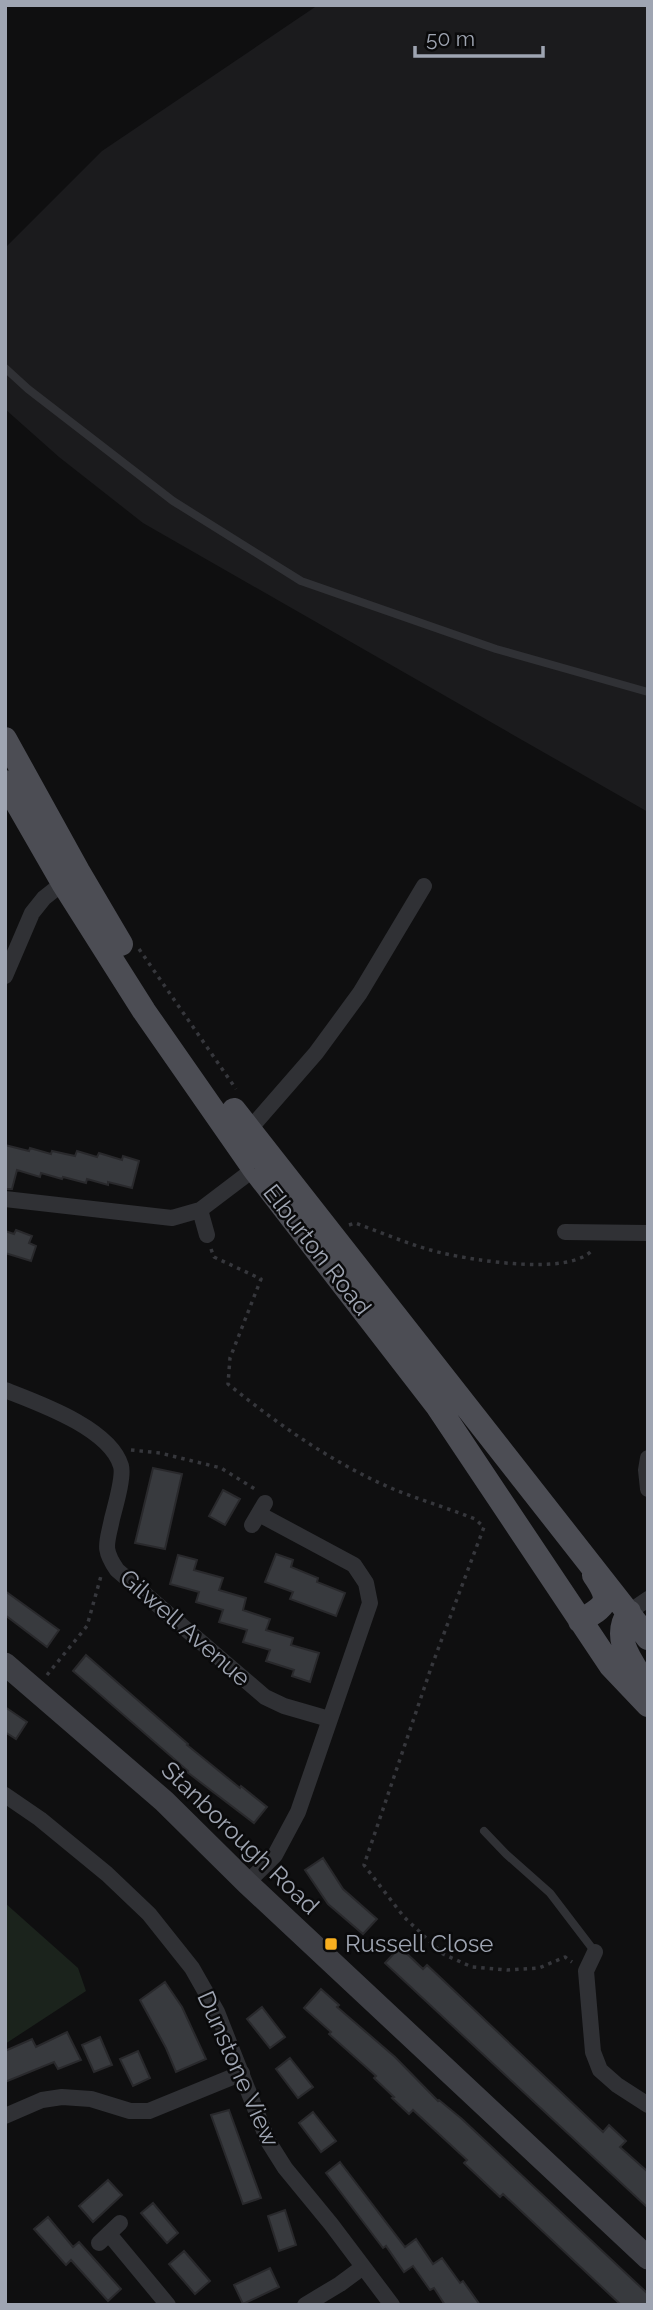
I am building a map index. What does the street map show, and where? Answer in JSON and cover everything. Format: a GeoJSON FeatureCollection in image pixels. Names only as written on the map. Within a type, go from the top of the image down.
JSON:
{"type":"FeatureCollection","features":[{"type":"Feature","properties":{"kind":"main road","name":"Elburton Road"},"geometry":{"type":"LineString","coordinates":[[5,740],[111,927],[158,1001],[248,1131],[567,1534],[638,1605],[648,1638]]}},
{"type":"Feature","properties":{"kind":"main road","name":"Elburton Road"},"geometry":{"type":"LineString","coordinates":[[5,782],[63,883],[144,1011],[254,1169],[438,1407],[611,1666],[648,1705]]}},
{"type":"Feature","properties":{"kind":"main road"},"geometry":{"type":"LineString","coordinates":[[567,1534],[578,1554],[605,1590],[601,1607],[580,1620]]}},
{"type":"Feature","properties":{"kind":"main road"},"geometry":{"type":"LineString","coordinates":[[638,1605],[624,1620],[621,1642],[648,1688]]}},
{"type":"Feature","properties":{"kind":"street"},"geometry":{"type":"LineString","coordinates":[[5,976],[32,913],[44,898],[63,883]]}},
{"type":"Feature","properties":{"kind":"street"},"geometry":{"type":"LineString","coordinates":[[248,1131],[316,1053],[360,993],[424,886]]}},
{"type":"Feature","properties":{"kind":"street"},"geometry":{"type":"LineString","coordinates":[[5,1199],[172,1218],[200,1210],[254,1169]]}},
{"type":"Feature","properties":{"kind":"street"},"geometry":{"type":"LineString","coordinates":[[200,1210],[207,1235]]}},
{"type":"Feature","properties":{"kind":"street"},"geometry":{"type":"LineString","coordinates":[[565,1232],[648,1233]]}},
{"type":"Feature","properties":{"kind":"street"},"geometry":{"type":"LineString","coordinates":[[5,1390],[71,1417],[114,1451]]}},
{"type":"Feature","properties":{"kind":"street","name":"Gilwell Avenue"},"geometry":{"type":"LineString","coordinates":[[114,1451],[122,1468],[106,1539],[106,1554],[117,1570],[265,1697],[284,1706],[329,1719]]}},
{"type":"Feature","properties":{"kind":"street"},"geometry":{"type":"LineString","coordinates":[[648,1458],[648,1489]]}},
{"type":"Feature","properties":{"kind":"street"},"geometry":{"type":"LineString","coordinates":[[247,1883],[275,1855],[298,1812],[370,1603],[366,1583],[354,1565],[258,1514]]}},
{"type":"Feature","properties":{"kind":"street","name":"Stanborough Road"},"geometry":{"type":"LineString","coordinates":[[5,1664],[164,1801],[247,1883],[648,2258]]}},
{"type":"Feature","properties":{"kind":"street","name":"Dunstone View"},"geometry":{"type":"LineString","coordinates":[[5,1795],[40,1819],[107,1874],[149,1914],[192,1968],[217,2012],[268,2141],[285,2168],[392,2305]]}},
{"type":"Feature","properties":{"kind":"street"},"geometry":{"type":"LineString","coordinates":[[595,1952],[586,1971],[593,2052],[600,2070],[617,2085],[648,2105]]}},
{"type":"Feature","properties":{"kind":"street"},"geometry":{"type":"LineString","coordinates":[[5,2116],[42,2099],[62,2096],[91,2099],[130,2111],[149,2111],[242,2073]]}},
{"type":"Feature","properties":{"kind":"street"},"geometry":{"type":"LineString","coordinates":[[109,2233],[168,2305]]}},
{"type":"Feature","properties":{"kind":"street"},"geometry":{"type":"LineString","coordinates":[[305,2305],[363,2267]]}},
{"type":"Feature","properties":{"kind":"lane"},"geometry":{"type":"LineString","coordinates":[[5,368],[28,389],[173,501],[301,582],[496,649],[648,692]]}},
{"type":"Feature","properties":{"kind":"lane"},"geometry":{"type":"LineString","coordinates":[[484,1831],[550,1893],[595,1952]]}},
{"type":"Feature","properties":{"kind":"path"},"geometry":{"type":"LineString","coordinates":[[329,1233],[355,1223],[440,1252],[505,1264],[558,1264],[589,1255],[604,1233]]}},
{"type":"Feature","properties":{"kind":"path"},"geometry":{"type":"LineString","coordinates":[[207,1235],[214,1257],[261,1279],[230,1358],[229,1384],[263,1412],[338,1461],[397,1490],[475,1519],[484,1527],[426,1679],[364,1865],[404,1917],[443,1954],[472,1967],[507,1970],[539,1968],[565,1957],[586,1971]]}},
{"type":"Feature","properties":{"kind":"path"},"geometry":{"type":"LineString","coordinates":[[114,1451],[160,1453],[221,1468],[260,1492],[258,1514]]}},
{"type":"Feature","properties":{"kind":"path"},"geometry":{"type":"LineString","coordinates":[[35,1689],[87,1626],[97,1586],[109,1558]]}},
{"type":"Feature","properties":{"kind":"shaded area"},"geometry":{"type":"Polygon","coordinates":[[[318,5],[648,5],[648,812],[143,523],[59,457],[5,409],[5,248],[102,151],[318,5]]]}},
{"type":"Feature","properties":{"kind":"shaded area"},"geometry":{"type":"Polygon","coordinates":[[[5,1903],[78,1968],[86,1991],[5,2044],[5,1903]]]}},
{"type":"Feature","properties":{"kind":"building"},"geometry":{"type":"Polygon","coordinates":[[[5,1145],[51,1154],[52,1151],[75,1156],[77,1151],[97,1157],[99,1153],[122,1160],[123,1156],[139,1161],[132,1188],[87,1179],[86,1183],[41,1173],[40,1177],[17,1170],[12,1189],[5,1189],[5,1145]]]}},
{"type":"Feature","properties":{"kind":"building"},"geometry":{"type":"Polygon","coordinates":[[[16,1230],[32,1236],[29,1243],[36,1246],[31,1261],[5,1253],[5,1231],[14,1234],[16,1230]]]}},
{"type":"Feature","properties":{"kind":"building"},"geometry":{"type":"Polygon","coordinates":[[[153,1468],[182,1474],[165,1549],[135,1543],[153,1468]]]}},
{"type":"Feature","properties":{"kind":"building"},"geometry":{"type":"Polygon","coordinates":[[[223,1490],[240,1499],[225,1525],[209,1516],[223,1490]]]}},
{"type":"Feature","properties":{"kind":"building"},"geometry":{"type":"Polygon","coordinates":[[[276,1554],[293,1560],[291,1567],[318,1578],[317,1582],[345,1593],[336,1616],[290,1599],[293,1592],[265,1582],[276,1554]]]}},
{"type":"Feature","properties":{"kind":"building"},"geometry":{"type":"Polygon","coordinates":[[[178,1555],[197,1560],[194,1570],[223,1578],[219,1590],[246,1598],[243,1610],[270,1619],[266,1630],[293,1638],[291,1645],[319,1653],[310,1682],[292,1676],[294,1670],[266,1661],[270,1650],[243,1642],[247,1630],[219,1622],[223,1610],[196,1602],[199,1592],[170,1584],[178,1555]]]}},
{"type":"Feature","properties":{"kind":"building"},"geometry":{"type":"Polygon","coordinates":[[[5,1591],[59,1630],[47,1647],[5,1615],[5,1591]]]}},
{"type":"Feature","properties":{"kind":"building"},"geometry":{"type":"Polygon","coordinates":[[[86,1655],[187,1745],[267,1807],[254,1823],[187,1772],[73,1671],[86,1655]]]}},
{"type":"Feature","properties":{"kind":"building"},"geometry":{"type":"Polygon","coordinates":[[[5,1707],[27,1722],[16,1739],[5,1732],[5,1707]]]}},
{"type":"Feature","properties":{"kind":"building"},"geometry":{"type":"Polygon","coordinates":[[[323,1858],[343,1889],[377,1919],[363,1934],[328,1904],[305,1870],[323,1858]]]}},
{"type":"Feature","properties":{"kind":"building"},"geometry":{"type":"Polygon","coordinates":[[[400,1947],[423,1969],[427,1965],[603,2132],[609,2125],[626,2141],[620,2147],[648,2172],[648,2208],[385,1963],[400,1947]]]}},
{"type":"Feature","properties":{"kind":"building"},"geometry":{"type":"Polygon","coordinates":[[[165,1982],[182,2007],[206,2059],[176,2072],[140,2000],[165,1982]]]}},
{"type":"Feature","properties":{"kind":"building"},"geometry":{"type":"Polygon","coordinates":[[[321,1989],[339,2005],[337,2007],[395,2057],[438,2101],[462,2119],[648,2294],[648,2305],[621,2305],[503,2194],[500,2197],[464,2163],[467,2160],[413,2110],[409,2114],[392,2098],[394,2097],[374,2078],[376,2076],[304,2008],[321,1989]]]}},
{"type":"Feature","properties":{"kind":"building"},"geometry":{"type":"Polygon","coordinates":[[[262,2007],[285,2037],[270,2048],[247,2019],[262,2007]]]}},
{"type":"Feature","properties":{"kind":"building"},"geometry":{"type":"Polygon","coordinates":[[[67,2032],[81,2060],[58,2069],[54,2062],[5,2082],[5,2051],[32,2039],[36,2047],[67,2032]]]}},
{"type":"Feature","properties":{"kind":"building"},"geometry":{"type":"Polygon","coordinates":[[[100,2037],[112,2065],[94,2072],[82,2045],[100,2037]]]}},
{"type":"Feature","properties":{"kind":"building"},"geometry":{"type":"Polygon","coordinates":[[[138,2051],[150,2078],[133,2086],[120,2059],[138,2051]]]}},
{"type":"Feature","properties":{"kind":"building"},"geometry":{"type":"Polygon","coordinates":[[[290,2058],[313,2087],[298,2098],[276,2069],[290,2058]]]}},
{"type":"Feature","properties":{"kind":"building"},"geometry":{"type":"Polygon","coordinates":[[[229,2110],[261,2198],[243,2204],[211,2115],[229,2110]]]}},
{"type":"Feature","properties":{"kind":"building"},"geometry":{"type":"Polygon","coordinates":[[[313,2112],[336,2141],[321,2152],[299,2123],[313,2112]]]}},
{"type":"Feature","properties":{"kind":"building"},"geometry":{"type":"Polygon","coordinates":[[[340,2162],[405,2247],[416,2239],[433,2264],[442,2258],[480,2305],[445,2305],[434,2288],[430,2290],[413,2266],[404,2272],[326,2173],[340,2162]]]}},
{"type":"Feature","properties":{"kind":"building"},"geometry":{"type":"Polygon","coordinates":[[[108,2180],[122,2195],[93,2222],[79,2206],[108,2180]]]}},
{"type":"Feature","properties":{"kind":"building"},"geometry":{"type":"Polygon","coordinates":[[[153,2203],[178,2233],[167,2243],[141,2213],[153,2203]]]}},
{"type":"Feature","properties":{"kind":"building"},"geometry":{"type":"Polygon","coordinates":[[[285,2210],[296,2245],[279,2251],[268,2216],[285,2210]]]}},
{"type":"Feature","properties":{"kind":"building"},"geometry":{"type":"Polygon","coordinates":[[[48,2217],[73,2247],[79,2242],[121,2289],[108,2301],[71,2260],[66,2265],[34,2229],[48,2217]]]}},
{"type":"Feature","properties":{"kind":"building"},"geometry":{"type":"Polygon","coordinates":[[[184,2251],[210,2281],[195,2294],[169,2264],[184,2251]]]}},
{"type":"Feature","properties":{"kind":"building"},"geometry":{"type":"Polygon","coordinates":[[[270,2268],[279,2287],[243,2304],[234,2285],[270,2268]]]}},
{"type":"Feature","properties":{"kind":"place","name":"Russell Close"},"geometry":{"type":"Point","coordinates":[331,1944]}}]}
